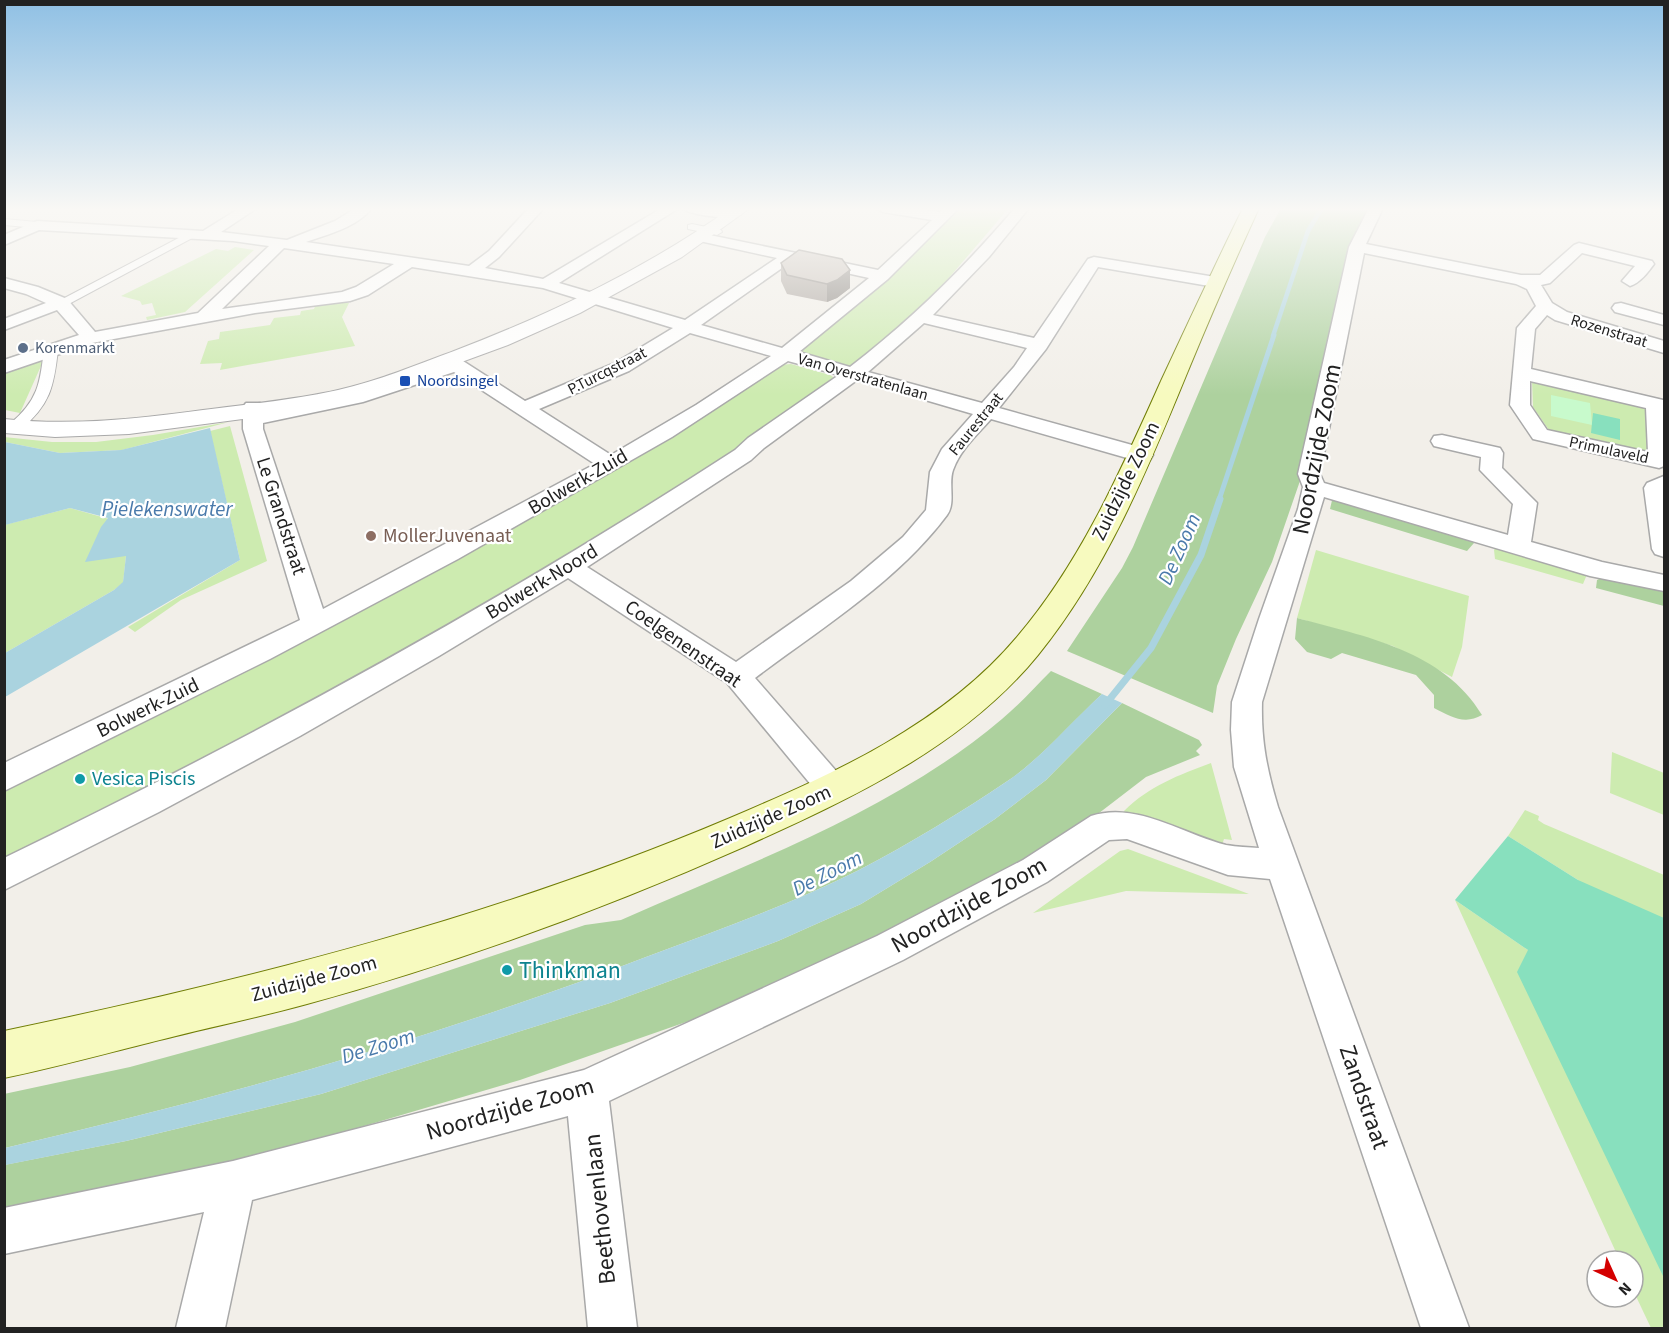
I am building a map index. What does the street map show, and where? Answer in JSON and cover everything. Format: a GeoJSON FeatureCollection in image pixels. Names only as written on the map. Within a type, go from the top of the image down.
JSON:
{"type":"FeatureCollection","features":[{"type":"Feature","properties":{"kind":"main road","name":"Zuidzijde Zoom"},"geometry":{"type":"LineString","coordinates":[[4,1055],[310,982],[499,925],[676,860],[833,789],[938,728],[976,699],[1003,674],[1061,601],[1112,518],[1221,270]]}},
{"type":"Feature","properties":{"kind":"street"},"geometry":{"type":"LineString","coordinates":[[4,325],[61,303],[127,270]]}},
{"type":"Feature","properties":{"kind":"street"},"geometry":{"type":"LineString","coordinates":[[204,317],[255,270]]}},
{"type":"Feature","properties":{"kind":"street"},"geometry":{"type":"LineString","coordinates":[[4,367],[51,349],[90,338],[204,317],[344,297],[362,291],[395,270]]}},
{"type":"Feature","properties":{"kind":"street","name":"Van Overstratenlaan"},"geometry":{"type":"LineString","coordinates":[[467,270],[546,284],[590,300],[1142,454]]}},
{"type":"Feature","properties":{"kind":"street"},"geometry":{"type":"LineString","coordinates":[[546,284],[569,270]]}},
{"type":"Feature","properties":{"kind":"street"},"geometry":{"type":"LineString","coordinates":[[252,412],[341,396],[408,376],[513,336],[635,279],[647,270]]}},
{"type":"Feature","properties":{"kind":"street","name":"P.Turcqstraat"},"geometry":{"type":"LineString","coordinates":[[523,409],[602,377],[687,327],[769,270]]}},
{"type":"Feature","properties":{"kind":"street"},"geometry":{"type":"LineString","coordinates":[[855,270],[882,276]]}},
{"type":"Feature","properties":{"kind":"street","name":"Bolwerk-Zuid"},"geometry":{"type":"LineString","coordinates":[[4,778],[315,624],[564,492],[713,402],[784,355],[888,270]]}},
{"type":"Feature","properties":{"kind":"street","name":"Bolwerk-Noord"},"geometry":{"type":"LineString","coordinates":[[4,874],[72,842],[364,687],[569,567],[743,455],[756,443],[854,374],[920,318],[967,270]]}},
{"type":"Feature","properties":{"kind":"street","name":"Faurestraat"},"geometry":{"type":"LineString","coordinates":[[737,676],[860,587],[912,542],[938,511],[941,472],[953,449],[1021,371],[1089,270]]}},
{"type":"Feature","properties":{"kind":"street","name":"Faurestraat"},"geometry":{"type":"LineString","coordinates":[[1144,270],[1215,282]]}},
{"type":"Feature","properties":{"kind":"street","name":"Noordzijde Zoom"},"geometry":{"type":"LineString","coordinates":[[4,1231],[233,1183],[587,1090],[890,948],[1035,871],[1103,826],[1127,825],[1228,860],[1283,866],[1250,767],[1247,702],[1272,619],[1310,508],[1314,487],[1309,474],[1346,312],[1353,270]]}},
{"type":"Feature","properties":{"kind":"street"},"geometry":{"type":"LineString","coordinates":[[1472,270],[1521,280],[1544,280],[1555,270]]}},
{"type":"Feature","properties":{"kind":"street"},"geometry":{"type":"LineString","coordinates":[[1630,281],[1640,270]]}},
{"type":"Feature","properties":{"kind":"street","name":"Rozenstraat"},"geometry":{"type":"LineString","coordinates":[[1521,280],[1534,286],[1545,306],[1561,316],[1665,347]]}},
{"type":"Feature","properties":{"kind":"street"},"geometry":{"type":"LineString","coordinates":[[4,283],[49,295],[61,303],[80,323],[90,338]]}},
{"type":"Feature","properties":{"kind":"street","name":"Primulaveld"},"geometry":{"type":"LineString","coordinates":[[1521,373],[1656,404],[1659,461],[1540,435],[1520,405],[1521,373],[1526,328],[1545,306]]}},
{"type":"Feature","properties":{"kind":"street"},"geometry":{"type":"LineString","coordinates":[[1621,308],[1665,320]]}},
{"type":"Feature","properties":{"kind":"street"},"geometry":{"type":"LineString","coordinates":[[920,318],[1040,345]]}},
{"type":"Feature","properties":{"kind":"street"},"geometry":{"type":"LineString","coordinates":[[10,427],[38,407],[46,385],[51,349]]}},
{"type":"Feature","properties":{"kind":"street"},"geometry":{"type":"LineString","coordinates":[[10,427],[97,431],[214,416],[335,405],[402,385],[456,365],[610,464]]}},
{"type":"Feature","properties":{"kind":"street","name":"Le Grandstraat"},"geometry":{"type":"LineString","coordinates":[[252,412],[253,429],[315,624]]}},
{"type":"Feature","properties":{"kind":"street"},"geometry":{"type":"LineString","coordinates":[[1443,441],[1492,453],[1491,470],[1525,503],[1518,547]]}},
{"type":"Feature","properties":{"kind":"street","name":"Primulaveld"},"geometry":{"type":"LineString","coordinates":[[1665,483],[1655,488],[1665,549]]}},
{"type":"Feature","properties":{"kind":"street"},"geometry":{"type":"LineString","coordinates":[[1314,487],[1599,570],[1665,583]]}},
{"type":"Feature","properties":{"kind":"street","name":"Coelgenenstraat"},"geometry":{"type":"LineString","coordinates":[[569,567],[737,676],[833,789]]}},
{"type":"Feature","properties":{"kind":"street","name":"Zandstraat"},"geometry":{"type":"LineString","coordinates":[[1283,866],[1445,1329]]}},
{"type":"Feature","properties":{"kind":"street","name":"Beethovenlaan"},"geometry":{"type":"LineString","coordinates":[[587,1090],[613,1329]]}},
{"type":"Feature","properties":{"kind":"street"},"geometry":{"type":"LineString","coordinates":[[201,1329],[233,1183]]}},
{"type":"Feature","properties":{"kind":"green space"},"geometry":{"type":"Polygon","coordinates":[[[173,270],[232,270],[185,312],[147,320],[146,317],[156,315],[152,303],[142,305],[140,301],[121,296],[173,270]]]}},
{"type":"Feature","properties":{"kind":"green space"},"geometry":{"type":"Polygon","coordinates":[[[892,270],[955,270],[935,294],[851,366],[794,352],[892,270]]]}},
{"type":"Feature","properties":{"kind":"green space"},"geometry":{"type":"Polygon","coordinates":[[[1251,270],[1345,270],[1301,478],[1272,562],[1217,686],[1213,713],[1067,651],[1122,568],[1251,270]]]}},
{"type":"Feature","properties":{"kind":"green space"},"geometry":{"type":"Polygon","coordinates":[[[328,301],[349,303],[342,317],[355,346],[220,370],[222,363],[200,364],[208,341],[219,339],[220,332],[270,325],[274,318],[300,315],[301,311],[314,309],[316,304],[328,301]]]}},
{"type":"Feature","properties":{"kind":"green space"},"geometry":{"type":"Polygon","coordinates":[[[45,357],[20,413],[5,410],[4,371],[45,357]]]}},
{"type":"Feature","properties":{"kind":"green space"},"geometry":{"type":"Polygon","coordinates":[[[791,364],[830,375],[833,377],[832,381],[735,450],[635,516],[429,638],[218,751],[5,860],[5,783],[347,613],[351,616],[556,504],[554,500],[779,365],[791,364]]]}},
{"type":"Feature","properties":{"kind":"green space"},"geometry":{"type":"Polygon","coordinates":[[[1532,381],[1648,406],[1653,458],[1551,433],[1533,407],[1532,381]]]}},
{"type":"Feature","properties":{"kind":"green space"},"geometry":{"type":"Polygon","coordinates":[[[1551,395],[1590,403],[1592,425],[1551,416],[1551,395]]]}},
{"type":"Feature","properties":{"kind":"green space"},"geometry":{"type":"Polygon","coordinates":[[[1593,413],[1620,419],[1620,440],[1591,433],[1593,413]]]}},
{"type":"Feature","properties":{"kind":"green space"},"geometry":{"type":"Polygon","coordinates":[[[229,422],[122,450],[60,453],[5,442],[4,437],[52,442],[96,442],[229,422]]]}},
{"type":"Feature","properties":{"kind":"green space"},"geometry":{"type":"Polygon","coordinates":[[[230,426],[267,561],[181,600],[135,632],[128,627],[240,560],[210,431],[230,426]]]}},
{"type":"Feature","properties":{"kind":"green space"},"geometry":{"type":"Polygon","coordinates":[[[1333,496],[1470,538],[1474,543],[1467,551],[1330,509],[1333,496]]]}},
{"type":"Feature","properties":{"kind":"green space"},"geometry":{"type":"Polygon","coordinates":[[[70,508],[109,519],[126,556],[123,583],[5,653],[4,525],[70,508]]]}},
{"type":"Feature","properties":{"kind":"green space"},"geometry":{"type":"Polygon","coordinates":[[[1497,546],[1588,572],[1583,584],[1495,559],[1494,550],[1497,546]]]}},
{"type":"Feature","properties":{"kind":"green space"},"geometry":{"type":"Polygon","coordinates":[[[1316,550],[1469,596],[1462,647],[1452,677],[1393,646],[1297,618],[1316,550]]]}},
{"type":"Feature","properties":{"kind":"green space"},"geometry":{"type":"Polygon","coordinates":[[[1605,576],[1664,592],[1664,606],[1596,588],[1597,580],[1605,576]]]}},
{"type":"Feature","properties":{"kind":"green space"},"geometry":{"type":"Polygon","coordinates":[[[1297,618],[1375,640],[1424,661],[1446,675],[1466,693],[1482,715],[1464,720],[1434,708],[1434,695],[1416,675],[1342,653],[1331,659],[1307,652],[1295,639],[1297,618]]]}},
{"type":"Feature","properties":{"kind":"green space"},"geometry":{"type":"Polygon","coordinates":[[[1051,671],[1102,694],[1045,750],[1009,780],[916,838],[859,870],[807,894],[754,916],[489,1014],[248,1087],[5,1148],[4,1094],[130,1067],[295,1022],[585,925],[621,920],[819,833],[914,781],[959,752],[1002,719],[1051,671]]]}},
{"type":"Feature","properties":{"kind":"green space"},"geometry":{"type":"Polygon","coordinates":[[[1122,703],[1199,740],[1202,745],[1196,751],[1200,755],[1146,777],[1090,820],[1029,861],[792,980],[689,1021],[520,1080],[212,1171],[5,1220],[4,1165],[126,1141],[321,1094],[610,1003],[778,941],[861,904],[995,819],[1046,780],[1122,703]]]}},
{"type":"Feature","properties":{"kind":"green space"},"geometry":{"type":"Polygon","coordinates":[[[1612,752],[1664,773],[1664,815],[1610,793],[1612,752]]]}},
{"type":"Feature","properties":{"kind":"green space"},"geometry":{"type":"Polygon","coordinates":[[[1211,763],[1232,840],[1224,839],[1222,845],[1125,814],[1124,811],[1134,802],[1154,788],[1211,763]]]}},
{"type":"Feature","properties":{"kind":"green space"},"geometry":{"type":"Polygon","coordinates":[[[1525,810],[1539,816],[1538,820],[1544,824],[1664,875],[1664,1328],[1651,1328],[1642,1309],[1645,1309],[1645,1249],[1615,1249],[1455,900],[1528,950],[1578,880],[1508,836],[1525,810]]]}},
{"type":"Feature","properties":{"kind":"green space"},"geometry":{"type":"Polygon","coordinates":[[[1508,836],[1578,880],[1664,918],[1664,1278],[1517,972],[1528,950],[1455,900],[1508,836]]]}},
{"type":"Feature","properties":{"kind":"green space"},"geometry":{"type":"Polygon","coordinates":[[[1128,849],[1249,894],[1126,891],[1033,913],[1120,851],[1128,849]]]}},
{"type":"Feature","properties":{"kind":"water","name":"Pielekenswater"},"geometry":{"type":"Polygon","coordinates":[[[210,428],[240,560],[5,697],[5,653],[114,590],[123,582],[126,556],[85,562],[101,527],[108,518],[70,508],[5,525],[5,442],[60,453],[121,450],[210,428]]]}},
{"type":"Feature","properties":{"kind":"water"},"geometry":{"type":"Polygon","coordinates":[[[1102,694],[1122,703],[1046,780],[995,819],[861,904],[778,941],[610,1003],[321,1094],[126,1141],[5,1165],[5,1148],[248,1087],[489,1014],[727,927],[807,894],[897,849],[954,816],[1009,780],[1045,750],[1102,694]]]}},
{"type":"Feature","properties":{"kind":"building"},"geometry":{"type":"Polygon","coordinates":[[[785,270],[850,270],[827,284],[787,275],[785,270]]]}},
{"type":"Feature","properties":{"kind":"waterway","name":"De Zoom"},"geometry":{"type":"LineString","coordinates":[[1273,336],[1295,270]]}},
{"type":"Feature","properties":{"kind":"waterway","name":"De Zoom"},"geometry":{"type":"LineString","coordinates":[[1219,500],[1274,335]]}},
{"type":"Feature","properties":{"kind":"waterway","name":"De Zoom"},"geometry":{"type":"LineString","coordinates":[[1105,705],[1151,648],[1201,555],[1220,499]]}},
{"type":"Feature","properties":{"kind":"place","name":"Korenmarkt"},"geometry":{"type":"Point","coordinates":[23,348]}},
{"type":"Feature","properties":{"kind":"place","name":"Noordsingel"},"geometry":{"type":"Point","coordinates":[405,381]}},
{"type":"Feature","properties":{"kind":"place","name":"MollerJuvenaat"},"geometry":{"type":"Point","coordinates":[371,536]}},
{"type":"Feature","properties":{"kind":"place","name":"Vesica Piscis"},"geometry":{"type":"Point","coordinates":[80,779]}},
{"type":"Feature","properties":{"kind":"place","name":"Thinkman"},"geometry":{"type":"Point","coordinates":[507,970]}}]}
